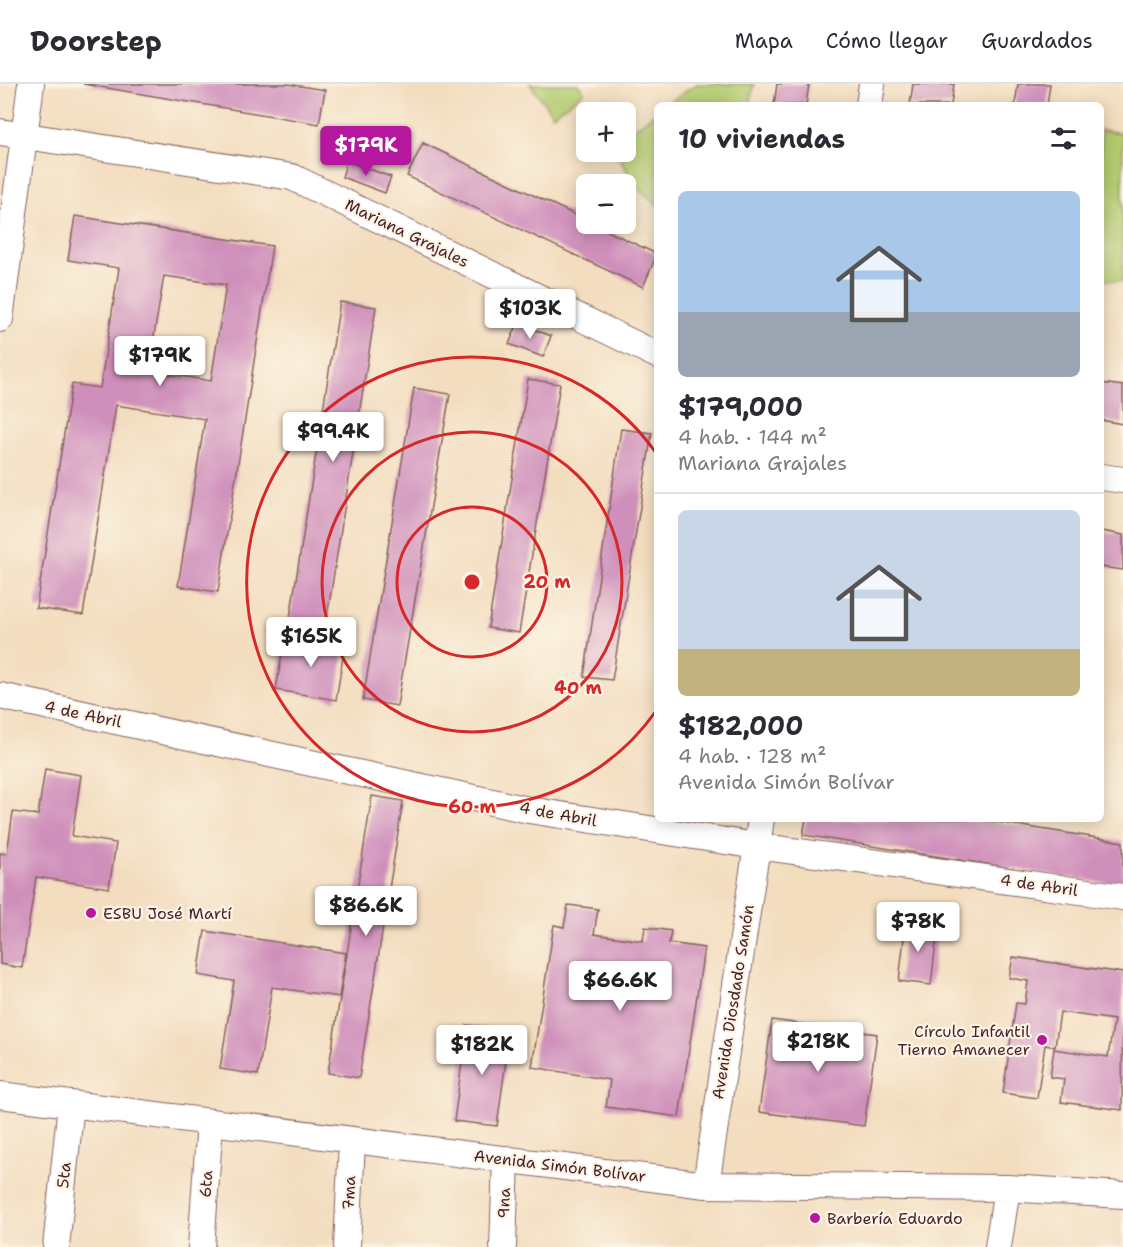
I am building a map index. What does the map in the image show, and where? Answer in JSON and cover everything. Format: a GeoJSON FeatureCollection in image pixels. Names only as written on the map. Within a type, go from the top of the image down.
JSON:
{"type":"FeatureCollection","features":[{"type":"Feature","properties":{"kind":"street"},"geometry":{"type":"LineString","coordinates":[[0,319],[12,134],[31,84]]}},
{"type":"Feature","properties":{"kind":"street"},"geometry":{"type":"LineString","coordinates":[[869,102],[872,84]]}},
{"type":"Feature","properties":{"kind":"street","name":"Mariana Grajales"},"geometry":{"type":"LineString","coordinates":[[12,134],[292,177],[654,354]]}},
{"type":"Feature","properties":{"kind":"street"},"geometry":{"type":"LineString","coordinates":[[1104,477],[1123,480]]}},
{"type":"Feature","properties":{"kind":"street","name":"4 de Abril"},"geometry":{"type":"LineString","coordinates":[[0,696],[529,810],[757,846],[1123,897]]}},
{"type":"Feature","properties":{"kind":"street","name":"Avenida Diosdado Samón"},"geometry":{"type":"LineString","coordinates":[[706,1185],[761,822]]}},
{"type":"Feature","properties":{"kind":"street","name":"Avenida Simón Bolívar"},"geometry":{"type":"LineString","coordinates":[[0,1095],[706,1185],[1007,1188],[1123,1196]]}},
{"type":"Feature","properties":{"kind":"street","name":"5ta"},"geometry":{"type":"LineString","coordinates":[[56,1247],[71,1104]]}},
{"type":"Feature","properties":{"kind":"street","name":"6ta"},"geometry":{"type":"LineString","coordinates":[[201,1247],[210,1122]]}},
{"type":"Feature","properties":{"kind":"street","name":"7ma"},"geometry":{"type":"LineString","coordinates":[[347,1247],[352,1140]]}},
{"type":"Feature","properties":{"kind":"street","name":"9na"},"geometry":{"type":"LineString","coordinates":[[503,1247],[506,1160]]}},
{"type":"Feature","properties":{"kind":"street"},"geometry":{"type":"LineString","coordinates":[[998,1247],[1007,1188]]}},
{"type":"Feature","properties":{"kind":"green space"},"geometry":{"type":"Polygon","coordinates":[[[530,84],[578,84],[584,92],[553,115],[530,84]]]}},
{"type":"Feature","properties":{"kind":"green space"},"geometry":{"type":"Polygon","coordinates":[[[696,84],[754,84],[751,102],[670,102],[696,84]]]}},
{"type":"Feature","properties":{"kind":"green space"},"geometry":{"type":"Polygon","coordinates":[[[654,114],[654,202],[636,186],[636,174],[629,174],[622,162],[636,162],[636,127],[654,114]]]}},
{"type":"Feature","properties":{"kind":"green space"},"geometry":{"type":"Polygon","coordinates":[[[1104,130],[1123,133],[1123,282],[1104,279],[1104,130]]]}},
{"type":"Feature","properties":{"kind":"building"},"geometry":{"type":"Polygon","coordinates":[[[83,84],[288,84],[325,90],[319,124],[83,84]]]}},
{"type":"Feature","properties":{"kind":"building"},"geometry":{"type":"Polygon","coordinates":[[[777,84],[809,84],[806,102],[774,102],[777,84]]]}},
{"type":"Feature","properties":{"kind":"building"},"geometry":{"type":"Polygon","coordinates":[[[913,84],[954,84],[951,102],[910,102],[913,84]]]}},
{"type":"Feature","properties":{"kind":"building"},"geometry":{"type":"Polygon","coordinates":[[[1018,84],[1050,84],[1047,102],[1015,102],[1018,84]]]}},
{"type":"Feature","properties":{"kind":"building"},"geometry":{"type":"Polygon","coordinates":[[[423,143],[576,215],[576,234],[614,234],[654,253],[654,261],[643,287],[407,176],[423,143]]]}},
{"type":"Feature","properties":{"kind":"building"},"geometry":{"type":"Polygon","coordinates":[[[347,161],[391,177],[385,193],[342,177],[347,161]]]}},
{"type":"Feature","properties":{"kind":"building"},"geometry":{"type":"Polygon","coordinates":[[[75,216],[272,246],[218,592],[178,586],[205,419],[116,405],[83,615],[36,608],[72,384],[100,388],[119,268],[68,260],[75,216]],[[164,276],[148,371],[211,381],[226,285],[164,276]]]}},
{"type":"Feature","properties":{"kind":"building"},"geometry":{"type":"Polygon","coordinates":[[[340,302],[376,307],[326,624],[290,618],[340,302]]]}},
{"type":"Feature","properties":{"kind":"building"},"geometry":{"type":"Polygon","coordinates":[[[518,323],[551,336],[543,357],[509,344],[518,323]]]}},
{"type":"Feature","properties":{"kind":"building"},"geometry":{"type":"Polygon","coordinates":[[[528,379],[560,384],[519,633],[488,628],[528,379]]]}},
{"type":"Feature","properties":{"kind":"building"},"geometry":{"type":"Polygon","coordinates":[[[1104,383],[1123,386],[1123,424],[1104,421],[1104,383]]]}},
{"type":"Feature","properties":{"kind":"building"},"geometry":{"type":"Polygon","coordinates":[[[414,388],[450,394],[397,706],[363,700],[414,388]]]}},
{"type":"Feature","properties":{"kind":"building"},"geometry":{"type":"Polygon","coordinates":[[[621,429],[652,433],[612,680],[584,677],[621,429]]]}},
{"type":"Feature","properties":{"kind":"building"},"geometry":{"type":"Polygon","coordinates":[[[1104,532],[1123,535],[1123,570],[1104,567],[1104,532]]]}},
{"type":"Feature","properties":{"kind":"building"},"geometry":{"type":"Polygon","coordinates":[[[285,636],[345,645],[336,700],[276,690],[285,636]]]}},
{"type":"Feature","properties":{"kind":"building"},"geometry":{"type":"Polygon","coordinates":[[[45,769],[81,775],[72,836],[116,843],[109,888],[36,877],[22,968],[0,964],[0,853],[7,854],[13,812],[38,815],[45,769]]]}},
{"type":"Feature","properties":{"kind":"building"},"geometry":{"type":"Polygon","coordinates":[[[372,796],[403,801],[359,1078],[328,1073],[372,796]]]}},
{"type":"Feature","properties":{"kind":"building"},"geometry":{"type":"Polygon","coordinates":[[[805,822],[997,822],[1123,842],[1123,886],[803,835],[805,822]]]}},
{"type":"Feature","properties":{"kind":"building"},"geometry":{"type":"Polygon","coordinates":[[[568,905],[598,909],[594,934],[643,941],[645,927],[671,931],[669,943],[704,948],[679,1117],[606,1107],[610,1080],[532,1067],[554,925],[564,927],[568,905]]]}},
{"type":"Feature","properties":{"kind":"building"},"geometry":{"type":"Polygon","coordinates":[[[906,921],[938,925],[931,985],[899,981],[906,921]]]}},
{"type":"Feature","properties":{"kind":"building"},"geometry":{"type":"Polygon","coordinates":[[[205,931],[346,953],[339,997],[272,987],[258,1075],[220,1069],[234,981],[198,975],[205,931]]]}},
{"type":"Feature","properties":{"kind":"building"},"geometry":{"type":"Polygon","coordinates":[[[1013,957],[1123,973],[1122,1110],[1061,1102],[1064,1079],[1050,1077],[1054,1049],[1108,1057],[1114,1020],[1060,1012],[1055,1047],[1045,1045],[1037,1098],[1003,1093],[1016,1003],[1025,1004],[1028,981],[1009,978],[1013,957]]]}},
{"type":"Feature","properties":{"kind":"building"},"geometry":{"type":"Polygon","coordinates":[[[772,1020],[877,1034],[864,1126],[759,1112],[772,1020]]]}},
{"type":"Feature","properties":{"kind":"building"},"geometry":{"type":"Polygon","coordinates":[[[467,1025],[510,1031],[497,1126],[454,1121],[467,1025]]]}},
{"type":"Feature","properties":{"kind":"place","name":"ESBU José Martí"},"geometry":{"type":"Point","coordinates":[91,913]}},
{"type":"Feature","properties":{"kind":"place","name":"Círculo Infantil Tierno Amanecer"},"geometry":{"type":"Point","coordinates":[1042,1040]}},
{"type":"Feature","properties":{"kind":"place","name":"Barbería Eduardo"},"geometry":{"type":"Point","coordinates":[815,1218]}}]}
